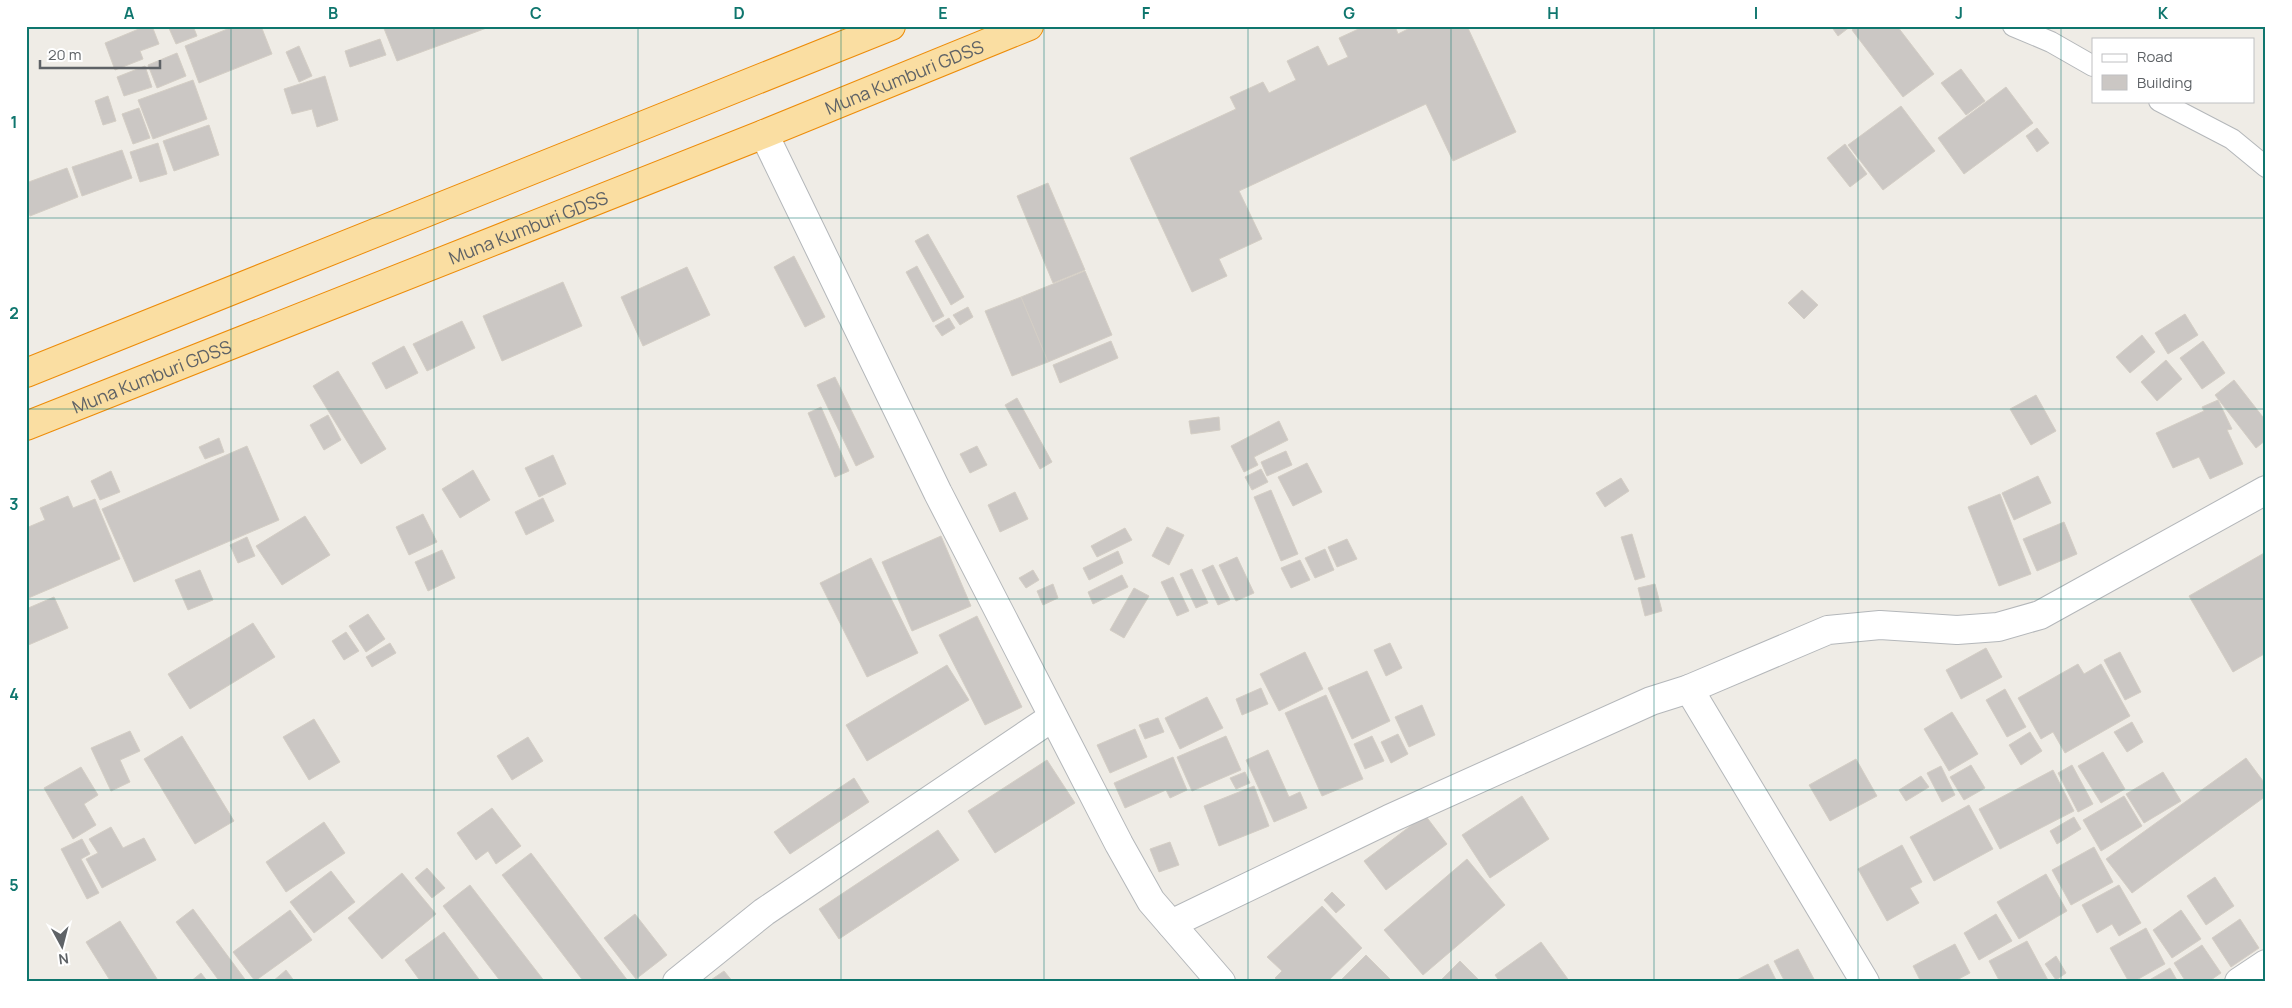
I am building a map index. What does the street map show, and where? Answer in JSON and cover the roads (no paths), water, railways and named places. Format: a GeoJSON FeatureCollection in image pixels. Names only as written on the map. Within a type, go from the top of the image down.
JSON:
{"type":"FeatureCollection","features":[{"type":"Feature","properties":{"kind":"highway"},"geometry":{"type":"LineString","coordinates":[[26,373],[891,26]]}},
{"type":"Feature","properties":{"kind":"highway","name":"Muna Kumburi GDSS"},"geometry":{"type":"LineString","coordinates":[[26,426],[764,134],[1029,26]]}},
{"type":"Feature","properties":{"kind":"street"},"geometry":{"type":"LineString","coordinates":[[764,134],[938,493],[1124,852],[1152,901],[1222,982]]}},
{"type":"Feature","properties":{"kind":"street"},"geometry":{"type":"LineString","coordinates":[[1171,924],[1407,811],[1651,701],[1689,689],[1828,630],[1880,625],[1957,630],[1998,627],[2040,615],[2266,490]]}},
{"type":"Feature","properties":{"kind":"street"},"geometry":{"type":"LineString","coordinates":[[1689,689],[1865,982]]}},
{"type":"Feature","properties":{"kind":"street"},"geometry":{"type":"LineString","coordinates":[[677,982],[764,912],[1053,717]]}},
{"type":"Feature","properties":{"kind":"street"},"geometry":{"type":"LineString","coordinates":[[2239,982],[2266,964]]}},
{"type":"Feature","properties":{"kind":"lane"},"geometry":{"type":"LineString","coordinates":[[2013,26],[2051,42],[2092,65]]}},
{"type":"Feature","properties":{"kind":"lane"},"geometry":{"type":"LineString","coordinates":[[2161,102],[2232,139],[2266,167]]}}]}
